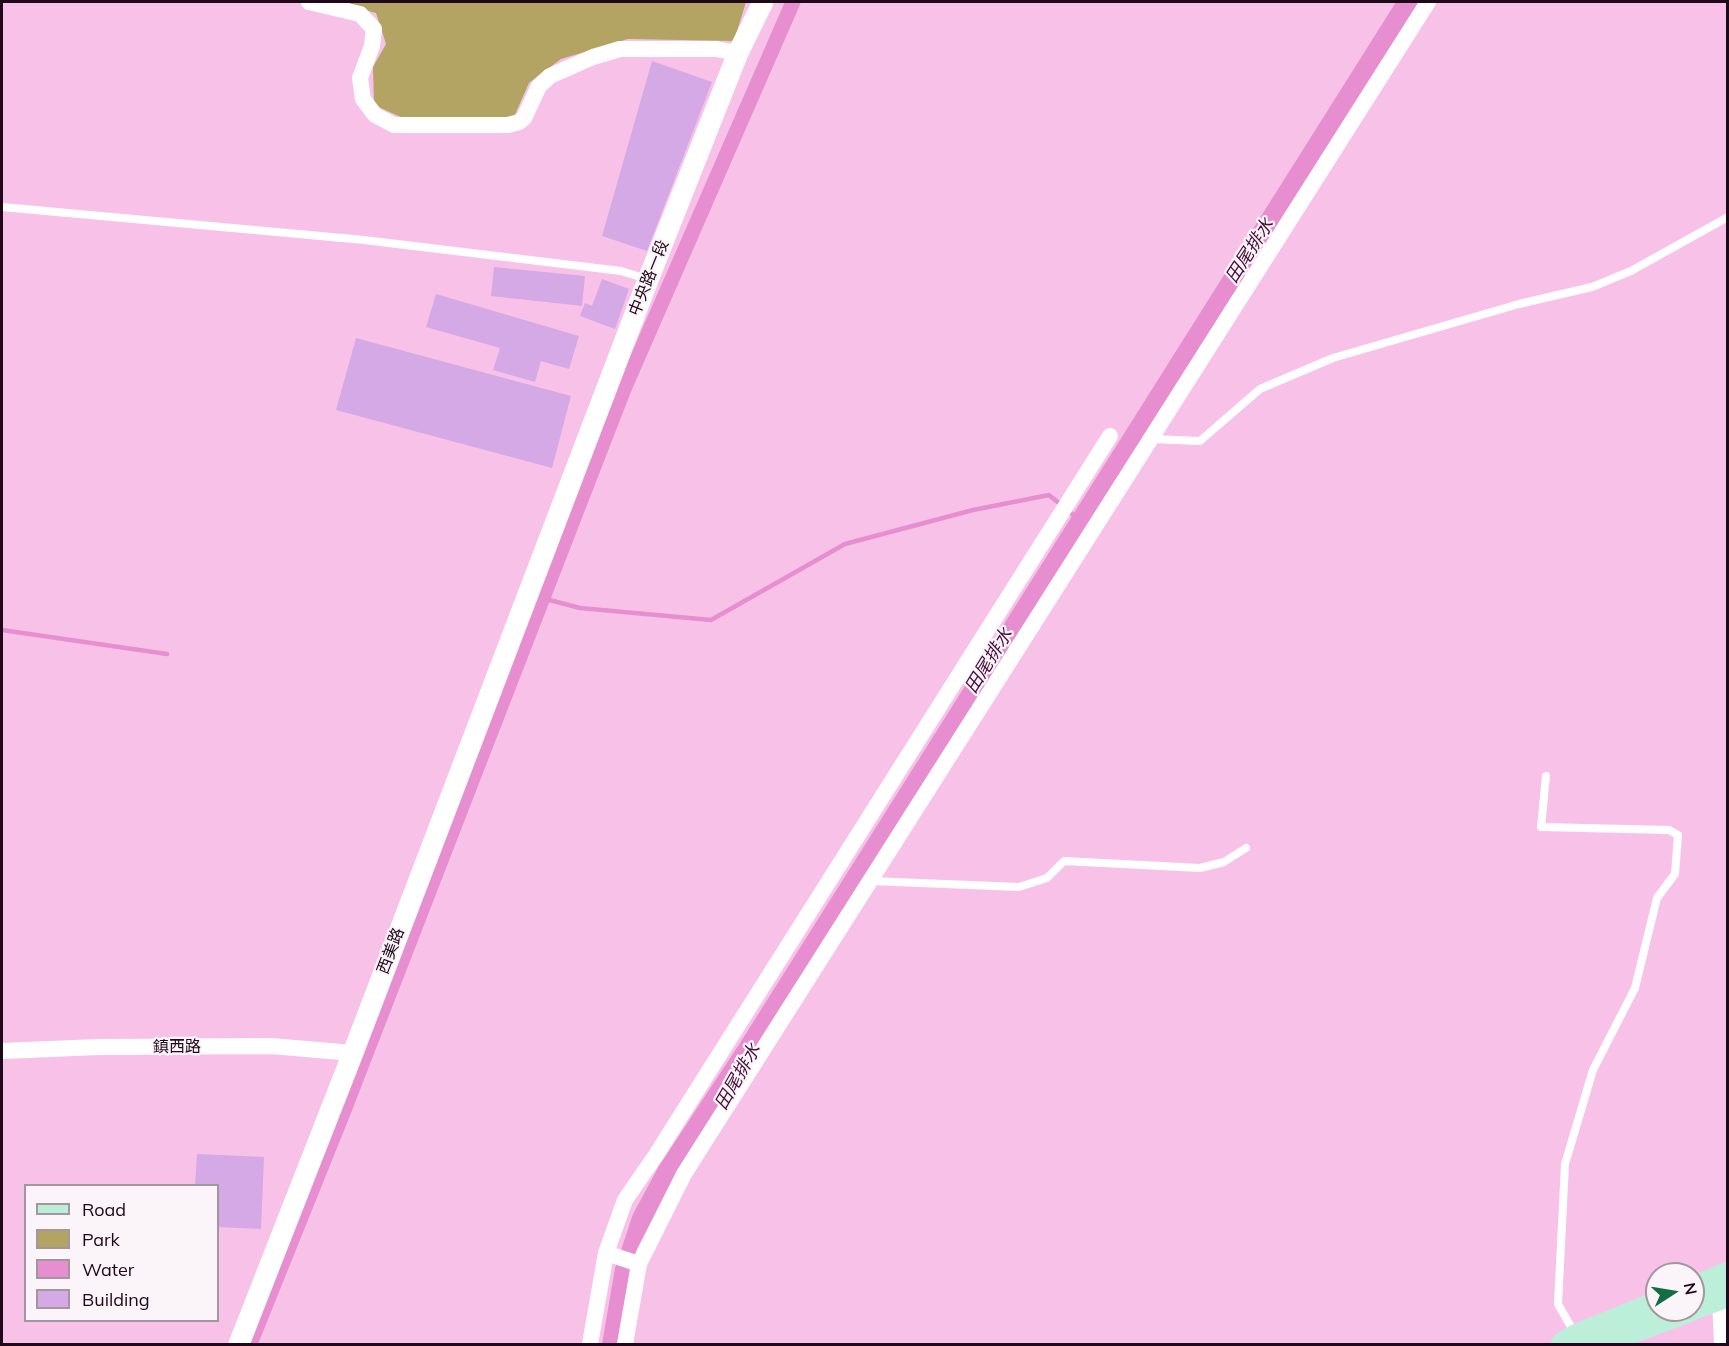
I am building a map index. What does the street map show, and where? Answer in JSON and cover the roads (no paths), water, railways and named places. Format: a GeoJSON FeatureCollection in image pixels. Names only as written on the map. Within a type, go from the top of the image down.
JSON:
{"type":"FeatureCollection","features":[{"type":"Feature","properties":{"kind":"main road"},"geometry":{"type":"LineString","coordinates":[[1574,1342],[1645,1309]]}},
{"type":"Feature","properties":{"kind":"main road"},"geometry":{"type":"LineString","coordinates":[[1599,1344],[1657,1322]]}},
{"type":"Feature","properties":{"kind":"street"},"geometry":{"type":"LineString","coordinates":[[309,2],[360,14],[374,29],[372,46],[360,78],[363,99],[375,115],[394,125],[508,125],[519,122],[524,118],[539,86],[550,76],[593,57],[620,49],[716,49],[738,53]]}},
{"type":"Feature","properties":{"kind":"street","name":"中央路一段"},"geometry":{"type":"LineString","coordinates":[[541,557],[738,53],[763,2]]}},
{"type":"Feature","properties":{"kind":"street"},"geometry":{"type":"LineString","coordinates":[[625,1344],[639,1264],[684,1174],[1428,2]]}},
{"type":"Feature","properties":{"kind":"street"},"geometry":{"type":"LineString","coordinates":[[590,1344],[606,1253],[625,1200],[656,1155],[1110,436]]}},
{"type":"Feature","properties":{"kind":"street","name":"西美路"},"geometry":{"type":"LineString","coordinates":[[239,1344],[541,557]]}},
{"type":"Feature","properties":{"kind":"street","name":"鎮西路"},"geometry":{"type":"LineString","coordinates":[[2,1051],[99,1047],[271,1046],[352,1053]]}},
{"type":"Feature","properties":{"kind":"street"},"geometry":{"type":"LineString","coordinates":[[606,1253],[639,1264]]}},
{"type":"Feature","properties":{"kind":"street"},"geometry":{"type":"LineString","coordinates":[[1716,1287],[1722,1344]]}},
{"type":"Feature","properties":{"kind":"lane"},"geometry":{"type":"LineString","coordinates":[[2,207],[364,240],[621,271],[648,280]]}},
{"type":"Feature","properties":{"kind":"lane"},"geometry":{"type":"LineString","coordinates":[[1150,439],[1200,441],[1260,389],[1333,358],[1519,304],[1592,287],[1631,271],[1728,217]]}},
{"type":"Feature","properties":{"kind":"lane"},"geometry":{"type":"LineString","coordinates":[[1545,776],[1541,827],[1670,830],[1678,835],[1675,874],[1657,898],[1635,988],[1593,1071],[1565,1164],[1558,1304],[1574,1342]]}},
{"type":"Feature","properties":{"kind":"lane"},"geometry":{"type":"LineString","coordinates":[[870,881],[1019,887],[1047,878],[1064,861],[1200,868],[1224,862],[1246,848]]}},
{"type":"Feature","properties":{"kind":"water","name":"田尾排水"},"geometry":{"type":"Polygon","coordinates":[[[1396,2],[1422,2],[672,1181],[637,1249],[620,1344],[602,1344],[615,1268],[633,1214],[659,1166],[740,1043],[1396,2]]]}},
{"type":"Feature","properties":{"kind":"waterway"},"geometry":{"type":"LineString","coordinates":[[250,1344],[343,1113],[624,389],[793,2]]}},
{"type":"Feature","properties":{"kind":"waterway"},"geometry":{"type":"LineString","coordinates":[[542,598],[580,608],[711,620],[845,544],[973,510],[1049,495],[1077,518]]}},
{"type":"Feature","properties":{"kind":"waterway"},"geometry":{"type":"LineString","coordinates":[[2,630],[167,654]]}}]}
